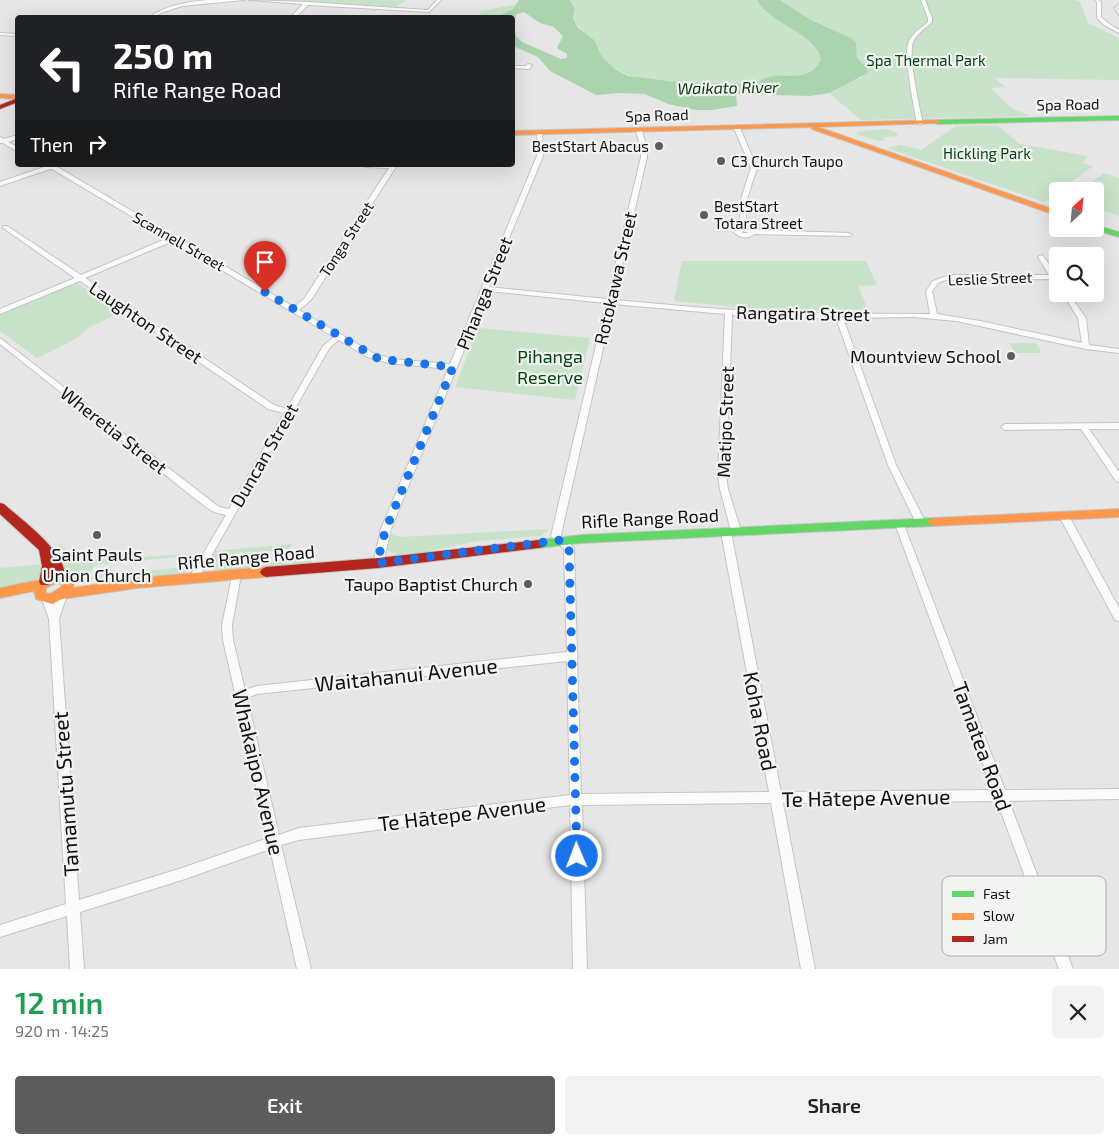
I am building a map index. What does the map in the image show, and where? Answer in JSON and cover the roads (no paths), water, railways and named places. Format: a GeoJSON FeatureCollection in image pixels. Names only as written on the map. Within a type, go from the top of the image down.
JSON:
{"type":"FeatureCollection","features":[{"type":"Feature","properties":{"kind":"main road"},"geometry":{"type":"LineString","coordinates":[[0,96],[15,98]]}},
{"type":"Feature","properties":{"kind":"main road"},"geometry":{"type":"LineString","coordinates":[[0,107],[15,100]]}},
{"type":"Feature","properties":{"kind":"main road","name":"Spa Road"},"geometry":{"type":"LineString","coordinates":[[515,134],[1119,118]]}},
{"type":"Feature","properties":{"kind":"main road","name":"Spa Road"},"geometry":{"type":"LineString","coordinates":[[802,126],[822,130],[838,125]]}},
{"type":"Feature","properties":{"kind":"main road"},"geometry":{"type":"LineString","coordinates":[[822,130],[1049,211]]}},
{"type":"Feature","properties":{"kind":"main road"},"geometry":{"type":"LineString","coordinates":[[0,507],[52,555],[58,563],[63,579],[68,586],[62,594]]}},
{"type":"Feature","properties":{"kind":"main road","name":"Rifle Range Road"},"geometry":{"type":"LineString","coordinates":[[4,593],[43,598],[124,584],[378,563],[561,540],[1119,513]]}},
{"type":"Feature","properties":{"kind":"main road"},"geometry":{"type":"LineString","coordinates":[[43,598],[38,591],[44,583],[48,566],[45,549]]}},
{"type":"Feature","properties":{"kind":"main road","name":"Rifle Range Road"},"geometry":{"type":"LineString","coordinates":[[4,593],[63,579],[124,584]]}},
{"type":"Feature","properties":{"kind":"street"},"geometry":{"type":"LineString","coordinates":[[154,15],[166,7],[242,0]]}},
{"type":"Feature","properties":{"kind":"street"},"geometry":{"type":"LineString","coordinates":[[251,0],[428,11],[432,15]]}},
{"type":"Feature","properties":{"kind":"street"},"geometry":{"type":"LineString","coordinates":[[428,11],[439,0]]}},
{"type":"Feature","properties":{"kind":"street"},"geometry":{"type":"LineString","coordinates":[[920,123],[914,95],[909,49],[913,36],[930,22],[923,0]]}},
{"type":"Feature","properties":{"kind":"street"},"geometry":{"type":"LineString","coordinates":[[1097,0],[1099,2],[1099,17],[1119,32]]}},
{"type":"Feature","properties":{"kind":"street"},"geometry":{"type":"LineString","coordinates":[[295,15],[307,4]]}},
{"type":"Feature","properties":{"kind":"street"},"geometry":{"type":"LineString","coordinates":[[0,34],[15,35]]}},
{"type":"Feature","properties":{"kind":"street"},"geometry":{"type":"LineString","coordinates":[[515,68],[523,69],[530,67],[530,65]]}},
{"type":"Feature","properties":{"kind":"street"},"geometry":{"type":"LineString","coordinates":[[737,128],[754,168],[742,205],[744,229],[739,230],[737,233],[745,236],[751,235],[752,232],[849,235]]}},
{"type":"Feature","properties":{"kind":"street","name":"Rotokawa Street"},"geometry":{"type":"LineString","coordinates":[[561,540],[556,536],[558,522],[644,157],[644,148],[639,131]]}},
{"type":"Feature","properties":{"kind":"street","name":"Pīhanga Street"},"geometry":{"type":"LineString","coordinates":[[378,563],[386,529],[540,156],[539,133]]}},
{"type":"Feature","properties":{"kind":"street"},"geometry":{"type":"LineString","coordinates":[[1,141],[15,138]]}},
{"type":"Feature","properties":{"kind":"street"},"geometry":{"type":"LineString","coordinates":[[1,141],[15,148]]}},
{"type":"Feature","properties":{"kind":"street"},"geometry":{"type":"LineString","coordinates":[[0,184],[46,167]]}},
{"type":"Feature","properties":{"kind":"street","name":"Scannell Street"},"geometry":{"type":"LineString","coordinates":[[51,167],[379,359],[453,367]]}},
{"type":"Feature","properties":{"kind":"street","name":"Tonga Street"},"geometry":{"type":"LineString","coordinates":[[295,310],[307,300],[392,167]]}},
{"type":"Feature","properties":{"kind":"street","name":"Laughton Street"},"geometry":{"type":"LineString","coordinates":[[5,227],[271,407],[289,412]]}},
{"type":"Feature","properties":{"kind":"street"},"geometry":{"type":"LineString","coordinates":[[0,312],[174,238]]}},
{"type":"Feature","properties":{"kind":"street"},"geometry":{"type":"LineString","coordinates":[[1040,257],[1049,270]]}},
{"type":"Feature","properties":{"kind":"street","name":"Leslie Street"},"geometry":{"type":"LineString","coordinates":[[934,316],[929,290],[933,283],[939,280],[954,277],[1049,280]]}},
{"type":"Feature","properties":{"kind":"street","name":"Rangatira Street"},"geometry":{"type":"LineString","coordinates":[[485,289],[728,312],[778,315],[934,316],[975,322],[1086,347],[1119,351]]}},
{"type":"Feature","properties":{"kind":"street"},"geometry":{"type":"LineString","coordinates":[[1071,302],[1082,318],[1086,347]]}},
{"type":"Feature","properties":{"kind":"street","name":"Matipo Street"},"geometry":{"type":"LineString","coordinates":[[728,312],[722,476],[731,532]]}},
{"type":"Feature","properties":{"kind":"street"},"geometry":{"type":"LineString","coordinates":[[839,315],[892,465],[921,523]]}},
{"type":"Feature","properties":{"kind":"street","name":"Duncan Street"},"geometry":{"type":"LineString","coordinates":[[194,578],[327,346],[339,336]]}},
{"type":"Feature","properties":{"kind":"street","name":"Wheretia Street"},"geometry":{"type":"LineString","coordinates":[[0,340],[210,506],[217,510],[231,513]]}},
{"type":"Feature","properties":{"kind":"street"},"geometry":{"type":"LineString","coordinates":[[1005,427],[1119,426]]}},
{"type":"Feature","properties":{"kind":"street"},"geometry":{"type":"LineString","coordinates":[[1084,427],[1119,479]]}},
{"type":"Feature","properties":{"kind":"street"},"geometry":{"type":"LineString","coordinates":[[1064,516],[1119,617]]}},
{"type":"Feature","properties":{"kind":"street","name":"Tamatea Road"},"geometry":{"type":"LineString","coordinates":[[900,524],[1031,876]]}},
{"type":"Feature","properties":{"kind":"street","name":"Koha Road"},"geometry":{"type":"LineString","coordinates":[[731,532],[776,798],[808,969]]}},
{"type":"Feature","properties":{"kind":"street"},"geometry":{"type":"LineString","coordinates":[[561,540],[569,548],[580,969]]}},
{"type":"Feature","properties":{"kind":"street","name":"Whakaipo Avenue"},"geometry":{"type":"LineString","coordinates":[[236,575],[227,625],[228,640],[304,969]]}},
{"type":"Feature","properties":{"kind":"street","name":"Tamamutu Street"},"geometry":{"type":"LineString","coordinates":[[62,594],[54,619],[77,969]]}},
{"type":"Feature","properties":{"kind":"street","name":"Tamamutu Street"},"geometry":{"type":"LineString","coordinates":[[43,598],[54,619]]}},
{"type":"Feature","properties":{"kind":"street","name":"Waitahanui Avenue"},"geometry":{"type":"LineString","coordinates":[[241,696],[257,690],[573,656]]}},
{"type":"Feature","properties":{"kind":"street","name":"Te Hātepe Avenue"},"geometry":{"type":"LineString","coordinates":[[0,931],[182,874],[275,841],[320,831],[576,799],[1119,794]]}},
{"type":"Feature","properties":{"kind":"street","name":"Tamatea Road"},"geometry":{"type":"LineString","coordinates":[[1061,956],[1066,969]]}},
{"type":"Feature","properties":{"kind":"water","name":"Waikato River"},"geometry":{"type":"Polygon","coordinates":[[[519,0],[570,0],[575,10],[573,18],[578,28],[594,40],[602,57],[616,70],[628,76],[676,82],[751,84],[769,77],[797,76],[811,72],[821,59],[817,50],[810,42],[763,9],[757,0],[780,0],[811,20],[856,42],[857,58],[867,68],[868,73],[829,93],[810,96],[736,94],[737,106],[712,110],[696,110],[668,104],[645,94],[619,93],[596,95],[550,71],[538,57],[515,47],[515,31],[516,36],[522,42],[561,59],[567,58],[567,54],[557,48],[563,36],[554,27],[540,23],[524,12],[517,14],[515,18],[515,15],[500,15],[513,9],[519,0]]]}},
{"type":"Feature","properties":{"kind":"waterway"},"geometry":{"type":"LineString","coordinates":[[1118,4],[1113,8],[1119,16]]}},
{"type":"Feature","properties":{"kind":"place","name":"BestStart Abacus"},"geometry":{"type":"Point","coordinates":[659,146]}},
{"type":"Feature","properties":{"kind":"place","name":"C3 Church Taupo"},"geometry":{"type":"Point","coordinates":[721,161]}},
{"type":"Feature","properties":{"kind":"place","name":"BestStart Totara Street"},"geometry":{"type":"Point","coordinates":[704,215]}},
{"type":"Feature","properties":{"kind":"place","name":"Mountview School"},"geometry":{"type":"Point","coordinates":[1011,356]}},
{"type":"Feature","properties":{"kind":"place","name":"Saint Pauls Union Church"},"geometry":{"type":"Point","coordinates":[97,535]}},
{"type":"Feature","properties":{"kind":"place","name":"Taupo Baptist Church"},"geometry":{"type":"Point","coordinates":[528,584]}},
{"type":"Feature","properties":{"kind":"park label","name":"Spa Thermal Park"},"geometry":{"type":"Point","coordinates":[926,60]}},
{"type":"Feature","properties":{"kind":"park label","name":"Hickling Park"},"geometry":{"type":"Point","coordinates":[987,153]}},
{"type":"Feature","properties":{"kind":"park label","name":"Pihanga Reserve"},"geometry":{"type":"Point","coordinates":[550,366]}}]}
